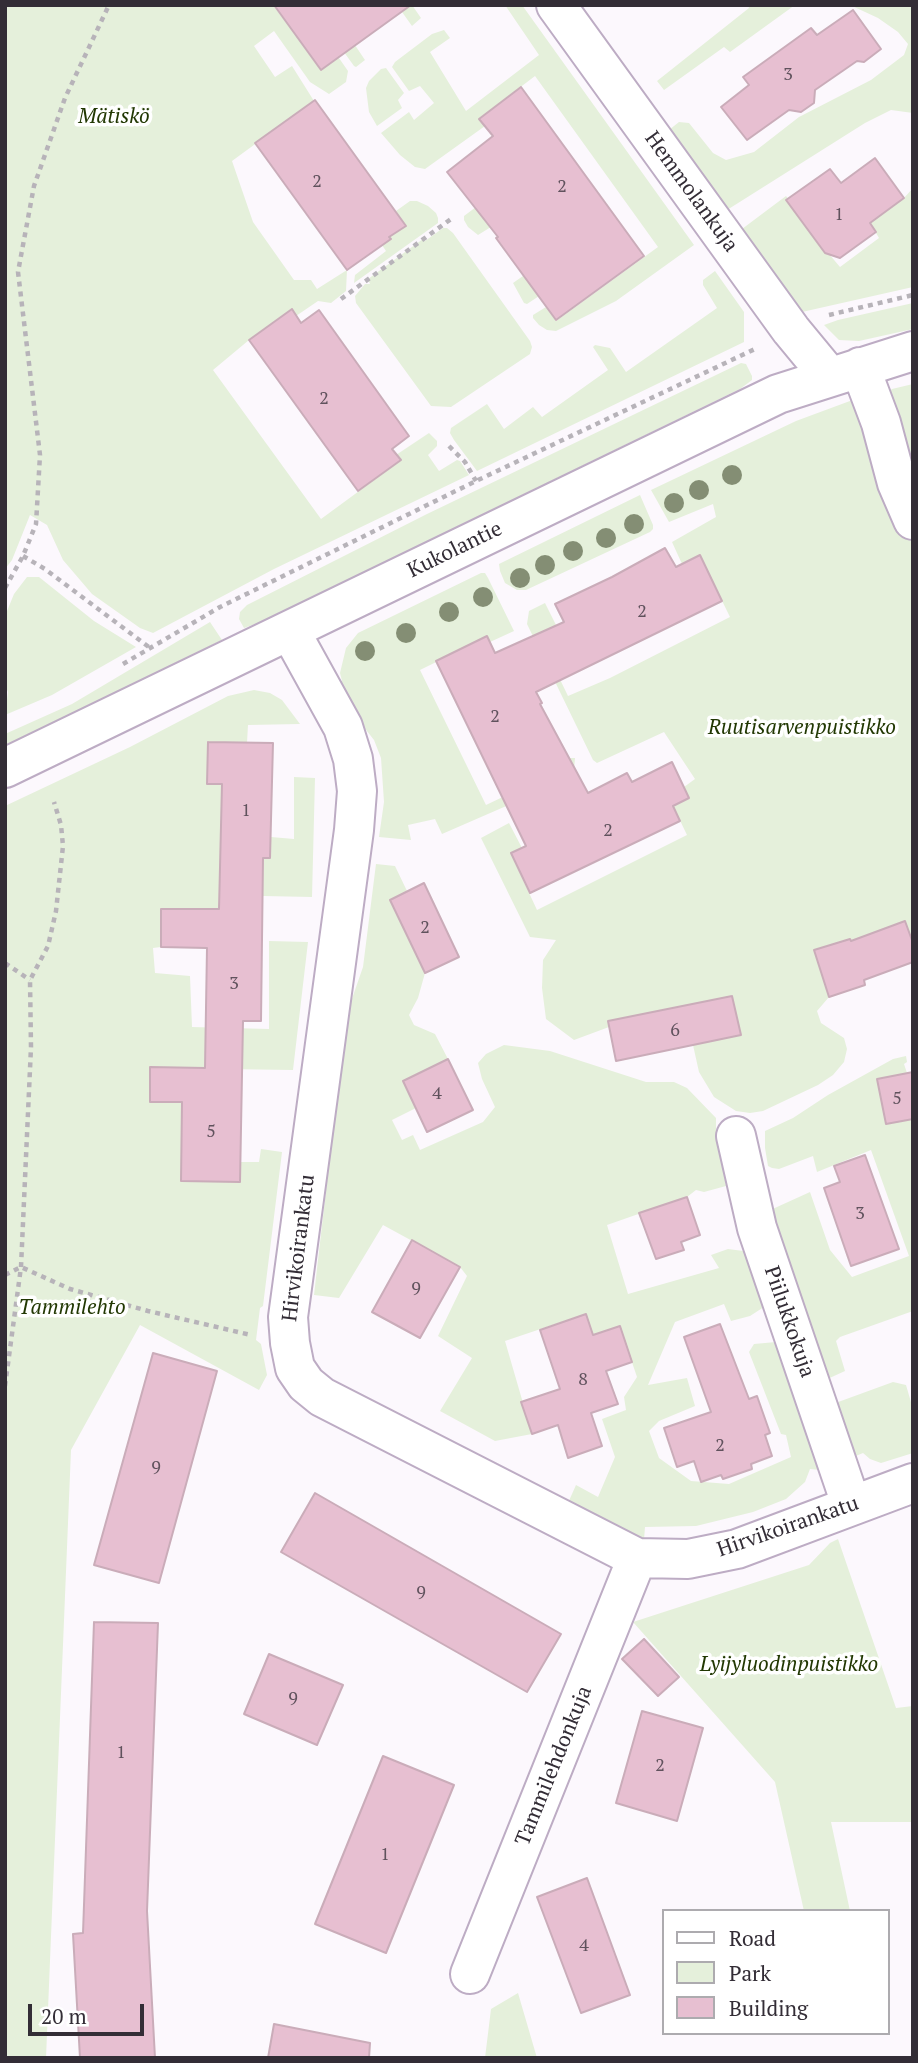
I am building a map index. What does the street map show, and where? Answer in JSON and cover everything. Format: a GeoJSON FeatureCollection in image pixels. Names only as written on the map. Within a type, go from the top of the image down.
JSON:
{"type":"FeatureCollection","features":[{"type":"Feature","properties":{"kind":"street","name":"Hemmolankuja"},"geometry":{"type":"LineString","coordinates":[[556,5],[792,330],[844,371],[881,423],[897,483],[913,520]]}},
{"type":"Feature","properties":{"kind":"street","name":"Kukolantie"},"geometry":{"type":"LineString","coordinates":[[5,768],[778,394],[913,351]]}},
{"type":"Feature","properties":{"kind":"street","name":"Hirvikoirankatu"},"geometry":{"type":"LineString","coordinates":[[290,631],[343,727],[353,759],[357,791],[288,1317],[295,1368],[306,1384],[322,1397],[637,1558],[688,1559],[737,1549],[851,1504],[913,1483]]}},
{"type":"Feature","properties":{"kind":"street","name":"Piilukkokuja"},"geometry":{"type":"LineString","coordinates":[[736,1136],[757,1228],[851,1504]]}},
{"type":"Feature","properties":{"kind":"street","name":"Tammilehdonkuja"},"geometry":{"type":"LineString","coordinates":[[470,1974],[637,1558]]}},
{"type":"Feature","properties":{"kind":"path"},"geometry":{"type":"LineString","coordinates":[[5,588],[23,556],[36,524],[40,455],[18,272],[34,186],[65,98],[109,5]]}},
{"type":"Feature","properties":{"kind":"path"},"geometry":{"type":"LineString","coordinates":[[341,299],[451,219]]}},
{"type":"Feature","properties":{"kind":"path"},"geometry":{"type":"LineString","coordinates":[[119,667],[220,607],[792,330],[837,312],[913,295]]}},
{"type":"Feature","properties":{"kind":"path"},"geometry":{"type":"LineString","coordinates":[[449,446],[465,462],[476,481]]}},
{"type":"Feature","properties":{"kind":"path"},"geometry":{"type":"LineString","coordinates":[[23,556],[45,569],[151,649]]}},
{"type":"Feature","properties":{"kind":"path"},"geometry":{"type":"LineString","coordinates":[[5,1386],[21,1267],[31,1047],[30,980],[48,946],[56,911],[63,846],[61,825],[54,802]]}},
{"type":"Feature","properties":{"kind":"path"},"geometry":{"type":"LineString","coordinates":[[5,963],[30,980]]}},
{"type":"Feature","properties":{"kind":"path"},"geometry":{"type":"LineString","coordinates":[[21,1267],[70,1289],[148,1311],[290,1343]]}},
{"type":"Feature","properties":{"kind":"path"},"geometry":{"type":"LineString","coordinates":[[5,1275],[21,1267]]}},
{"type":"Feature","properties":{"kind":"green space","name":"Mätiskö"},"geometry":{"type":"Polygon","coordinates":[[[5,5],[273,5],[285,21],[306,7],[308,53],[321,70],[332,48],[348,71],[346,82],[329,94],[310,82],[274,31],[254,46],[275,77],[292,66],[314,101],[232,161],[253,222],[294,280],[311,280],[317,289],[347,270],[346,291],[331,303],[318,301],[296,316],[249,340],[213,370],[321,519],[400,461],[396,455],[429,433],[437,441],[437,446],[428,455],[439,471],[457,460],[469,475],[274,569],[153,633],[140,628],[92,594],[63,560],[47,525],[30,515],[12,560],[5,569],[5,5]]]}},
{"type":"Feature","properties":{"kind":"green space"},"geometry":{"type":"Polygon","coordinates":[[[310,5],[328,5],[365,60],[354,66],[310,5]]]}},
{"type":"Feature","properties":{"kind":"green space"},"geometry":{"type":"Polygon","coordinates":[[[397,5],[412,5],[421,18],[412,26],[397,5]]]}},
{"type":"Feature","properties":{"kind":"green space"},"geometry":{"type":"Polygon","coordinates":[[[505,5],[522,5],[694,245],[616,301],[556,331],[539,325],[533,315],[546,307],[556,321],[658,247],[535,76],[480,118],[485,126],[425,169],[415,167],[400,155],[381,133],[409,112],[414,120],[434,103],[420,86],[409,91],[392,67],[432,34],[444,30],[450,38],[430,52],[466,111],[539,55],[505,5]]]}},
{"type":"Feature","properties":{"kind":"green space"},"geometry":{"type":"Polygon","coordinates":[[[748,5],[795,5],[730,52],[724,47],[664,90],[657,81],[749,8],[748,5]]]}},
{"type":"Feature","properties":{"kind":"green space"},"geometry":{"type":"Polygon","coordinates":[[[850,5],[913,5],[913,113],[891,110],[865,123],[727,210],[669,130],[679,122],[689,123],[713,153],[726,160],[754,152],[799,117],[871,80],[904,55],[908,44],[898,32],[878,18],[850,5]]]}},
{"type":"Feature","properties":{"kind":"green space"},"geometry":{"type":"Polygon","coordinates":[[[386,68],[404,93],[398,100],[402,108],[377,126],[369,112],[366,88],[381,69],[386,68]]]}},
{"type":"Feature","properties":{"kind":"green space"},"geometry":{"type":"Polygon","coordinates":[[[520,174],[499,222],[478,235],[468,227],[464,216],[520,174]]]}},
{"type":"Feature","properties":{"kind":"green space"},"geometry":{"type":"Polygon","coordinates":[[[913,188],[913,287],[802,312],[742,229],[786,196],[816,235],[814,239],[840,267],[879,238],[870,223],[913,188]]]}},
{"type":"Feature","properties":{"kind":"green space"},"geometry":{"type":"Polygon","coordinates":[[[410,201],[428,206],[436,213],[438,223],[354,283],[355,275],[386,251],[382,245],[391,239],[389,236],[405,226],[396,211],[410,201]]]}},
{"type":"Feature","properties":{"kind":"green space"},"geometry":{"type":"Polygon","coordinates":[[[443,228],[453,233],[532,347],[530,354],[451,407],[431,406],[356,303],[355,296],[365,284],[370,284],[368,279],[423,239],[425,241],[443,228]]]}},
{"type":"Feature","properties":{"kind":"green space"},"geometry":{"type":"Polygon","coordinates":[[[570,243],[586,265],[527,304],[524,303],[513,283],[570,243]]]}},
{"type":"Feature","properties":{"kind":"green space"},"geometry":{"type":"Polygon","coordinates":[[[715,271],[744,312],[744,342],[477,471],[454,440],[450,433],[451,428],[487,404],[504,429],[533,407],[542,417],[608,370],[593,347],[595,345],[610,348],[626,372],[717,308],[703,285],[703,280],[715,271]]]}},
{"type":"Feature","properties":{"kind":"green space"},"geometry":{"type":"Polygon","coordinates":[[[913,303],[913,329],[859,341],[839,340],[824,325],[838,320],[913,303]]]}},
{"type":"Feature","properties":{"kind":"green space"},"geometry":{"type":"Polygon","coordinates":[[[741,363],[746,364],[752,380],[740,389],[261,622],[244,628],[239,619],[240,612],[247,605],[427,514],[741,363]]]}},
{"type":"Feature","properties":{"kind":"green space"},"geometry":{"type":"Polygon","coordinates":[[[913,384],[913,499],[884,395],[892,389],[913,384]]]}},
{"type":"Feature","properties":{"kind":"green space","name":"Ruutisarvenpuistikko"},"geometry":{"type":"Polygon","coordinates":[[[858,398],[897,517],[913,544],[913,943],[854,951],[850,939],[814,950],[829,997],[817,1011],[821,1023],[844,1038],[847,1049],[844,1062],[833,1075],[818,1085],[763,1111],[736,1111],[714,1097],[699,1072],[693,1045],[741,1035],[732,996],[614,1020],[608,1022],[609,1027],[574,1040],[546,1019],[542,988],[543,960],[556,940],[530,937],[481,838],[509,823],[522,848],[511,854],[537,910],[687,835],[673,806],[689,798],[684,787],[695,779],[664,732],[597,763],[593,760],[527,624],[529,611],[545,603],[556,625],[538,634],[568,696],[610,678],[730,617],[700,556],[682,564],[672,542],[716,517],[713,504],[669,522],[651,490],[796,421],[858,398]]]}},
{"type":"Feature","properties":{"kind":"green space"},"geometry":{"type":"Polygon","coordinates":[[[640,495],[653,525],[650,532],[526,590],[517,590],[505,583],[499,564],[640,495]]]}},
{"type":"Feature","properties":{"kind":"green space"},"geometry":{"type":"Polygon","coordinates":[[[485,573],[488,578],[514,631],[490,642],[487,637],[420,670],[486,805],[553,773],[551,766],[570,758],[575,758],[574,770],[566,780],[442,834],[435,819],[408,825],[411,840],[379,837],[384,802],[381,758],[374,740],[331,685],[342,681],[340,673],[346,648],[358,633],[485,573]]]}},
{"type":"Feature","properties":{"kind":"green space"},"geometry":{"type":"Polygon","coordinates":[[[27,577],[39,577],[94,621],[136,647],[52,695],[5,715],[8,692],[5,685],[5,616],[14,594],[27,577]]]}},
{"type":"Feature","properties":{"kind":"green space"},"geometry":{"type":"Polygon","coordinates":[[[210,622],[222,640],[5,746],[5,734],[72,704],[210,622]]]}},
{"type":"Feature","properties":{"kind":"green space","name":"Tammilehto"},"geometry":{"type":"Polygon","coordinates":[[[254,690],[270,693],[282,700],[300,724],[248,725],[247,743],[208,742],[207,784],[222,784],[220,857],[270,858],[271,837],[294,839],[294,777],[315,778],[312,897],[263,896],[262,910],[162,909],[161,947],[153,948],[155,973],[190,976],[192,1027],[269,1029],[269,941],[308,942],[293,1070],[150,1068],[150,1101],[182,1102],[181,1181],[240,1182],[241,1162],[259,1162],[261,1149],[282,1152],[263,1306],[260,1308],[256,1340],[261,1344],[267,1375],[259,1390],[140,1325],[71,1450],[46,2058],[5,2058],[5,806],[130,747],[228,696],[254,690]]]}},
{"type":"Feature","properties":{"kind":"green space"},"geometry":{"type":"Polygon","coordinates":[[[376,864],[395,866],[407,891],[390,900],[425,973],[418,998],[409,1015],[414,1025],[435,1034],[448,1059],[403,1081],[416,1108],[392,1120],[402,1140],[413,1135],[420,1150],[483,1122],[495,1107],[478,1063],[486,1054],[504,1045],[550,1051],[646,1082],[674,1082],[687,1088],[716,1118],[726,1186],[704,1192],[696,1190],[687,1197],[607,1225],[628,1294],[719,1268],[711,1255],[728,1249],[751,1252],[767,1305],[750,1316],[731,1321],[724,1304],[675,1322],[648,1385],[687,1378],[695,1406],[659,1421],[649,1431],[659,1458],[691,1481],[729,1484],[791,1457],[786,1435],[781,1434],[749,1352],[754,1344],[776,1342],[820,1470],[810,1469],[805,1482],[786,1499],[753,1512],[696,1526],[645,1527],[644,1540],[568,1503],[576,1485],[598,1497],[615,1457],[602,1419],[626,1410],[624,1397],[637,1377],[620,1327],[593,1335],[585,1314],[505,1341],[532,1434],[495,1441],[440,1411],[472,1358],[438,1336],[467,1276],[460,1267],[383,1225],[339,1298],[314,1295],[346,1016],[363,967],[376,864]]]}},
{"type":"Feature","properties":{"kind":"green space"},"geometry":{"type":"Polygon","coordinates":[[[906,1056],[907,1062],[904,1064],[907,1073],[877,1080],[886,1124],[913,1119],[913,1311],[840,1337],[836,1341],[845,1371],[823,1381],[766,1212],[810,1192],[830,1250],[852,1277],[909,1256],[871,1150],[817,1172],[813,1156],[779,1169],[772,1168],[768,1166],[765,1131],[793,1118],[893,1059],[906,1056]]]}},
{"type":"Feature","properties":{"kind":"green space"},"geometry":{"type":"Polygon","coordinates":[[[893,1382],[906,1385],[913,1409],[913,1453],[881,1463],[863,1453],[851,1458],[830,1405],[893,1382]]]}},
{"type":"Feature","properties":{"kind":"green space","name":"Lyijyluodinpuistikko"},"geometry":{"type":"Polygon","coordinates":[[[838,1539],[896,1708],[913,1706],[913,1822],[831,1822],[850,1909],[804,1909],[775,1782],[633,1622],[809,1565],[830,1543],[838,1539]]]}},
{"type":"Feature","properties":{"kind":"green space"},"geometry":{"type":"Polygon","coordinates":[[[518,1993],[537,2058],[485,2058],[491,2009],[518,1993]]]}},
{"type":"Feature","properties":{"kind":"building"},"geometry":{"type":"Polygon","coordinates":[[[274,5],[411,5],[321,70],[274,5]]]}},
{"type":"Feature","properties":{"kind":"building"},"geometry":{"type":"Polygon","coordinates":[[[853,10],[881,49],[864,62],[857,61],[815,90],[814,103],[801,112],[789,110],[747,140],[721,107],[749,85],[743,77],[811,28],[817,35],[853,10]]]}},
{"type":"Feature","properties":{"kind":"building"},"geometry":{"type":"Polygon","coordinates":[[[521,87],[644,256],[556,320],[496,238],[498,237],[447,172],[493,136],[479,119],[521,87]]]}},
{"type":"Feature","properties":{"kind":"building"},"geometry":{"type":"Polygon","coordinates":[[[315,100],[406,226],[347,270],[255,143],[315,100]]]}},
{"type":"Feature","properties":{"kind":"building"},"geometry":{"type":"Polygon","coordinates":[[[875,158],[904,198],[870,223],[876,232],[840,258],[825,253],[786,200],[830,169],[841,183],[875,158]]]}},
{"type":"Feature","properties":{"kind":"building"},"geometry":{"type":"Polygon","coordinates":[[[292,309],[301,323],[319,310],[409,436],[392,449],[401,460],[358,491],[249,340],[292,309]]]}},
{"type":"Feature","properties":{"kind":"building"},"geometry":{"type":"Polygon","coordinates":[[[665,548],[676,567],[700,555],[722,601],[536,692],[588,793],[627,773],[632,782],[672,762],[689,798],[673,806],[680,821],[530,893],[511,853],[526,846],[436,661],[487,636],[495,653],[564,622],[555,604],[665,548]]]}},
{"type":"Feature","properties":{"kind":"building"},"geometry":{"type":"Polygon","coordinates":[[[208,742],[273,743],[270,858],[263,858],[261,1021],[243,1021],[240,1182],[181,1181],[182,1102],[150,1102],[150,1067],[205,1068],[207,948],[161,947],[161,909],[219,909],[222,784],[207,784],[208,742]]]}},
{"type":"Feature","properties":{"kind":"building"},"geometry":{"type":"Polygon","coordinates":[[[424,883],[459,957],[425,973],[390,900],[424,883]]]}},
{"type":"Feature","properties":{"kind":"building"},"geometry":{"type":"Polygon","coordinates":[[[905,921],[913,943],[913,962],[864,980],[865,985],[829,997],[814,950],[850,939],[851,941],[905,921]]]}},
{"type":"Feature","properties":{"kind":"building"},"geometry":{"type":"Polygon","coordinates":[[[732,996],[741,1035],[616,1061],[608,1021],[732,996]]]}},
{"type":"Feature","properties":{"kind":"building"},"geometry":{"type":"Polygon","coordinates":[[[448,1059],[473,1110],[427,1132],[403,1081],[448,1059]]]}},
{"type":"Feature","properties":{"kind":"building"},"geometry":{"type":"Polygon","coordinates":[[[913,1072],[913,1119],[886,1124],[877,1079],[913,1072]]]}},
{"type":"Feature","properties":{"kind":"building"},"geometry":{"type":"Polygon","coordinates":[[[865,1155],[899,1249],[851,1266],[824,1188],[840,1182],[834,1166],[865,1155]]]}},
{"type":"Feature","properties":{"kind":"building"},"geometry":{"type":"Polygon","coordinates":[[[687,1197],[700,1235],[681,1242],[684,1250],[656,1259],[639,1213],[687,1197]]]}},
{"type":"Feature","properties":{"kind":"building"},"geometry":{"type":"Polygon","coordinates":[[[412,1240],[460,1267],[420,1338],[372,1312],[412,1240]]]}},
{"type":"Feature","properties":{"kind":"building"},"geometry":{"type":"Polygon","coordinates":[[[586,1314],[593,1335],[620,1326],[632,1362],[606,1371],[618,1404],[591,1413],[602,1446],[568,1458],[558,1425],[532,1434],[521,1402],[560,1389],[540,1330],[586,1314]]]}},
{"type":"Feature","properties":{"kind":"building"},"geometry":{"type":"Polygon","coordinates":[[[720,1324],[749,1399],[757,1396],[770,1433],[765,1435],[772,1456],[751,1464],[752,1469],[723,1479],[721,1475],[701,1482],[694,1461],[677,1467],[664,1428],[711,1412],[684,1337],[720,1324]]]}},
{"type":"Feature","properties":{"kind":"building"},"geometry":{"type":"Polygon","coordinates":[[[153,1353],[217,1371],[159,1583],[94,1565],[153,1353]]]}},
{"type":"Feature","properties":{"kind":"building"},"geometry":{"type":"Polygon","coordinates":[[[315,1493],[561,1634],[527,1692],[281,1552],[315,1493]]]}},
{"type":"Feature","properties":{"kind":"building"},"geometry":{"type":"Polygon","coordinates":[[[94,1622],[158,1623],[147,1911],[155,2058],[80,2058],[73,1934],[83,1933],[94,1622]]]}},
{"type":"Feature","properties":{"kind":"building"},"geometry":{"type":"Polygon","coordinates":[[[644,1639],[679,1677],[658,1696],[622,1659],[644,1639]]]}},
{"type":"Feature","properties":{"kind":"building"},"geometry":{"type":"Polygon","coordinates":[[[269,1654],[343,1685],[317,1745],[244,1714],[269,1654]]]}},
{"type":"Feature","properties":{"kind":"building"},"geometry":{"type":"Polygon","coordinates":[[[642,1711],[703,1728],[677,1821],[616,1803],[642,1711]]]}},
{"type":"Feature","properties":{"kind":"building"},"geometry":{"type":"Polygon","coordinates":[[[383,1756],[454,1785],[386,1953],[315,1924],[383,1756]]]}},
{"type":"Feature","properties":{"kind":"building"},"geometry":{"type":"Polygon","coordinates":[[[587,1878],[630,1995],[581,2013],[537,1897],[587,1878]]]}},
{"type":"Feature","properties":{"kind":"building"},"geometry":{"type":"Polygon","coordinates":[[[274,2024],[370,2043],[369,2058],[268,2058],[274,2024]]]}}]}
